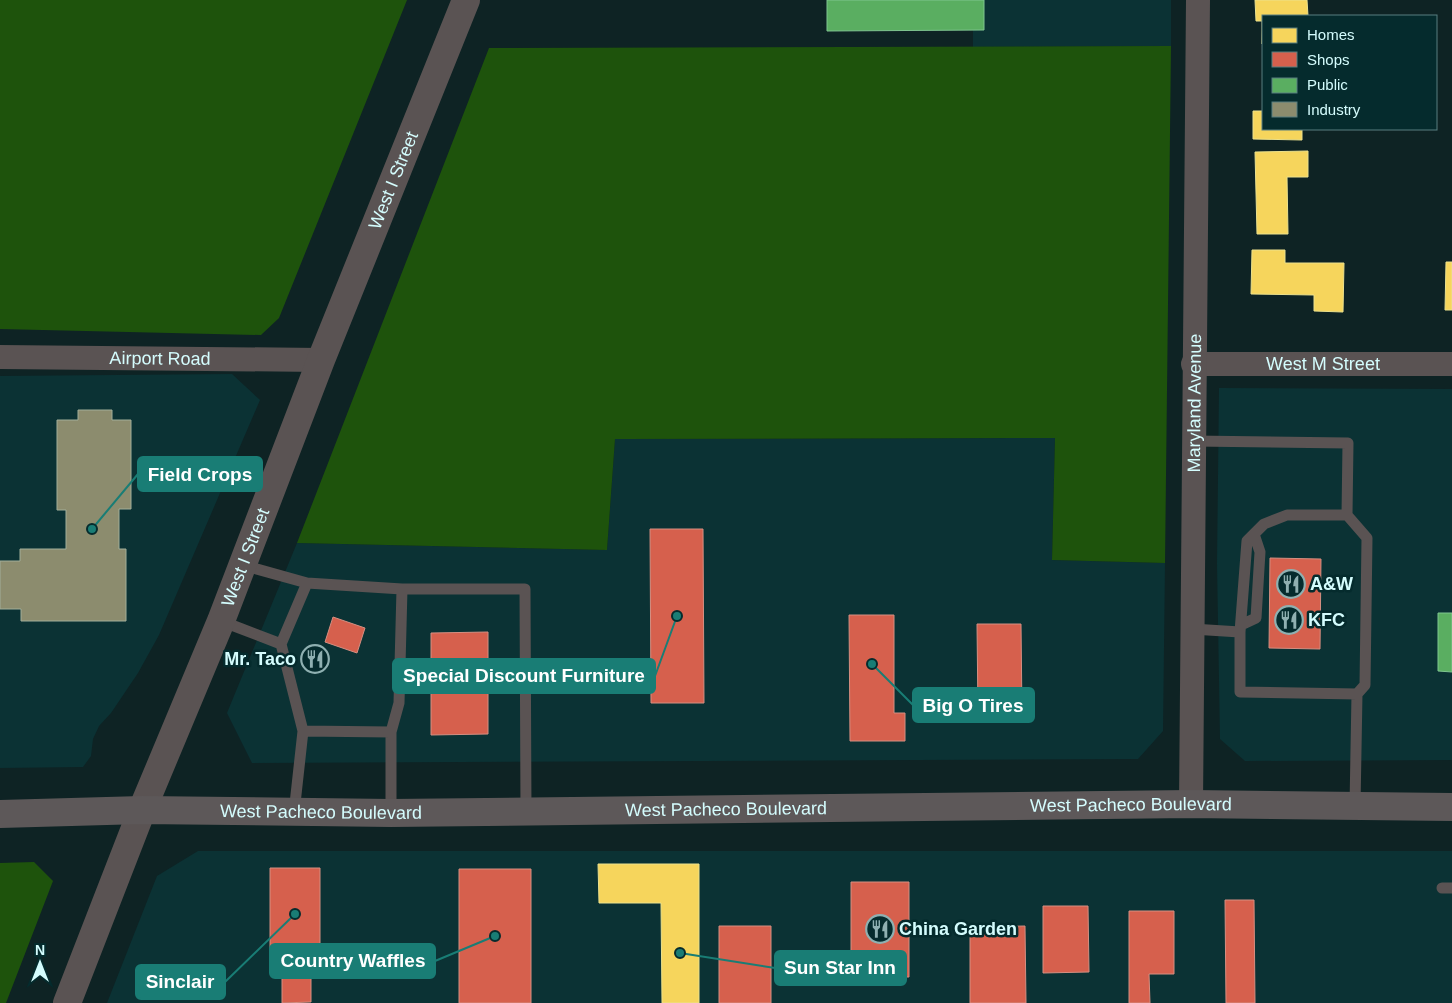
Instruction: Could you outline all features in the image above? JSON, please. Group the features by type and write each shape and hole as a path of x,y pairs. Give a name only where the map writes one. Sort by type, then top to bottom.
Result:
{"highway":[{"name":"West Pacheco Boulevard","path":"0,814 142,810 391,813 1190,804 1452,807"}],"street":[{"name":"West I Street","path":"66,1003 142,810 221,621 321,360 466,0"},
{"name":"Maryland Avenue","path":"1190,804 1198,0"},
{"name":"Airport Road","path":"0,357 321,360"},
{"name":"West M Street","path":"1193,364 1452,364"}],"lane":[{"path":"1193,441 1348,443 1347,515 1367,538 1365,685 1357,694 1355,806"},
{"path":"1347,515 1287,516 1264,524 1247,541 1241,629 1240,692 1357,694"},
{"path":"242,565 307,583 402,588 525,588 526,812"},
{"path":"294,813 303,731 281,644 307,583"},
{"path":"391,813 391,732 399,703 402,588"},
{"path":"221,621 281,644"},
{"path":"1192,629 1241,629"},
{"path":"303,731 391,732"}],"shaded area":[{"path":"973,0 1171,0 1171,46 973,47"},
{"path":"232,374 260,400 159,635 138,673 111,713 99,726 93,739 91,756 83,767 0,768 0,376"},
{"path":"1219,388 1452,389 1452,760 1245,761 1220,739 1217,564"},
{"path":"1055,438 1052,560 1165,563 1163,731 1138,759 252,763 227,713 297,543 607,550 615,439"},
{"path":"198,851 1452,851 1452,1003 107,1003 157,876"}],"green space":[{"path":"0,0 407,0 279,318 261,335 0,329"},
{"path":"1171,46 1165,563 1052,560 1055,438 615,439 607,550 297,543 489,48"},
{"path":"34,862 53,881 6,1003 0,1003 0,863"}],"building: Homes":[{"path":"1255,0 1307,0 1308,15 1262,15 1262,21 1256,21"},
{"path":"1253,111 1262,111 1262,130 1302,130 1302,140 1253,139"},
{"path":"1308,151 1308,177 1287,177 1288,234 1257,234 1255,152"},
{"path":"1252,250 1285,250 1285,263 1344,263 1343,312 1314,311 1314,295 1251,294"},
{"path":"1446,262 1452,262 1452,310 1445,310"},
{"path":"598,864 699,864 699,1003 662,1003 661,903 599,903"}],"building: Shops":[{"path":"650,529 703,529 704,703 651,703"},
{"path":"1270,558 1321,559 1320,649 1269,648"},
{"path":"849,615 894,615 894,713 905,713 905,741 850,741"},
{"path":"333,617 365,628 357,653 325,642"},
{"path":"977,624 1021,624 1022,714 978,715"},
{"path":"488,632 488,734 431,735 431,633"},
{"name":"Mr. Taco","path":"308,652 322,653 321,667 307,666"},
{"path":"270,868 320,868 320,960 311,972 311,1002 282,1003 282,972 270,960"},
{"path":"459,869 531,869 531,1003 459,1003"},
{"name":"China Garden","path":"851,882 909,882 909,977 851,977"},
{"path":"1225,900 1254,900 1255,1003 1226,1003"},
{"path":"1043,906 1088,906 1089,972 1043,973"},
{"path":"1129,911 1174,911 1174,974 1149,974 1150,1003 1129,1003"},
{"path":"719,926 771,926 771,1003 719,1003"},
{"path":"1025,926 1026,1003 970,1003 970,927"}],"building: Public":[{"path":"827,0 984,0 984,30 827,31"},
{"path":"1438,613 1452,613 1452,672 1438,671"}],"building: Industry":[{"path":"78,410 112,410 112,420 131,420 131,509 119,509 119,549 126,549 126,621 21,621 21,609 0,609 0,561 20,561 20,549 66,549 66,510 57,510 57,420 78,420"}],"place":[{"name":"Field Crops","path":"92,529"},
{"name":"A&W","path":"1291,584"},
{"name":"Special Discount Furniture","path":"677,616"},
{"name":"KFC","path":"1289,620"},
{"name":"Mr. Taco","path":"315,659"},
{"name":"Big O Tires","path":"872,664"},
{"name":"Sinclair","path":"295,914"},
{"name":"China Garden","path":"880,929"},
{"name":"Country Waffles","path":"495,936"},
{"name":"Sun Star Inn","path":"680,953"}]}
